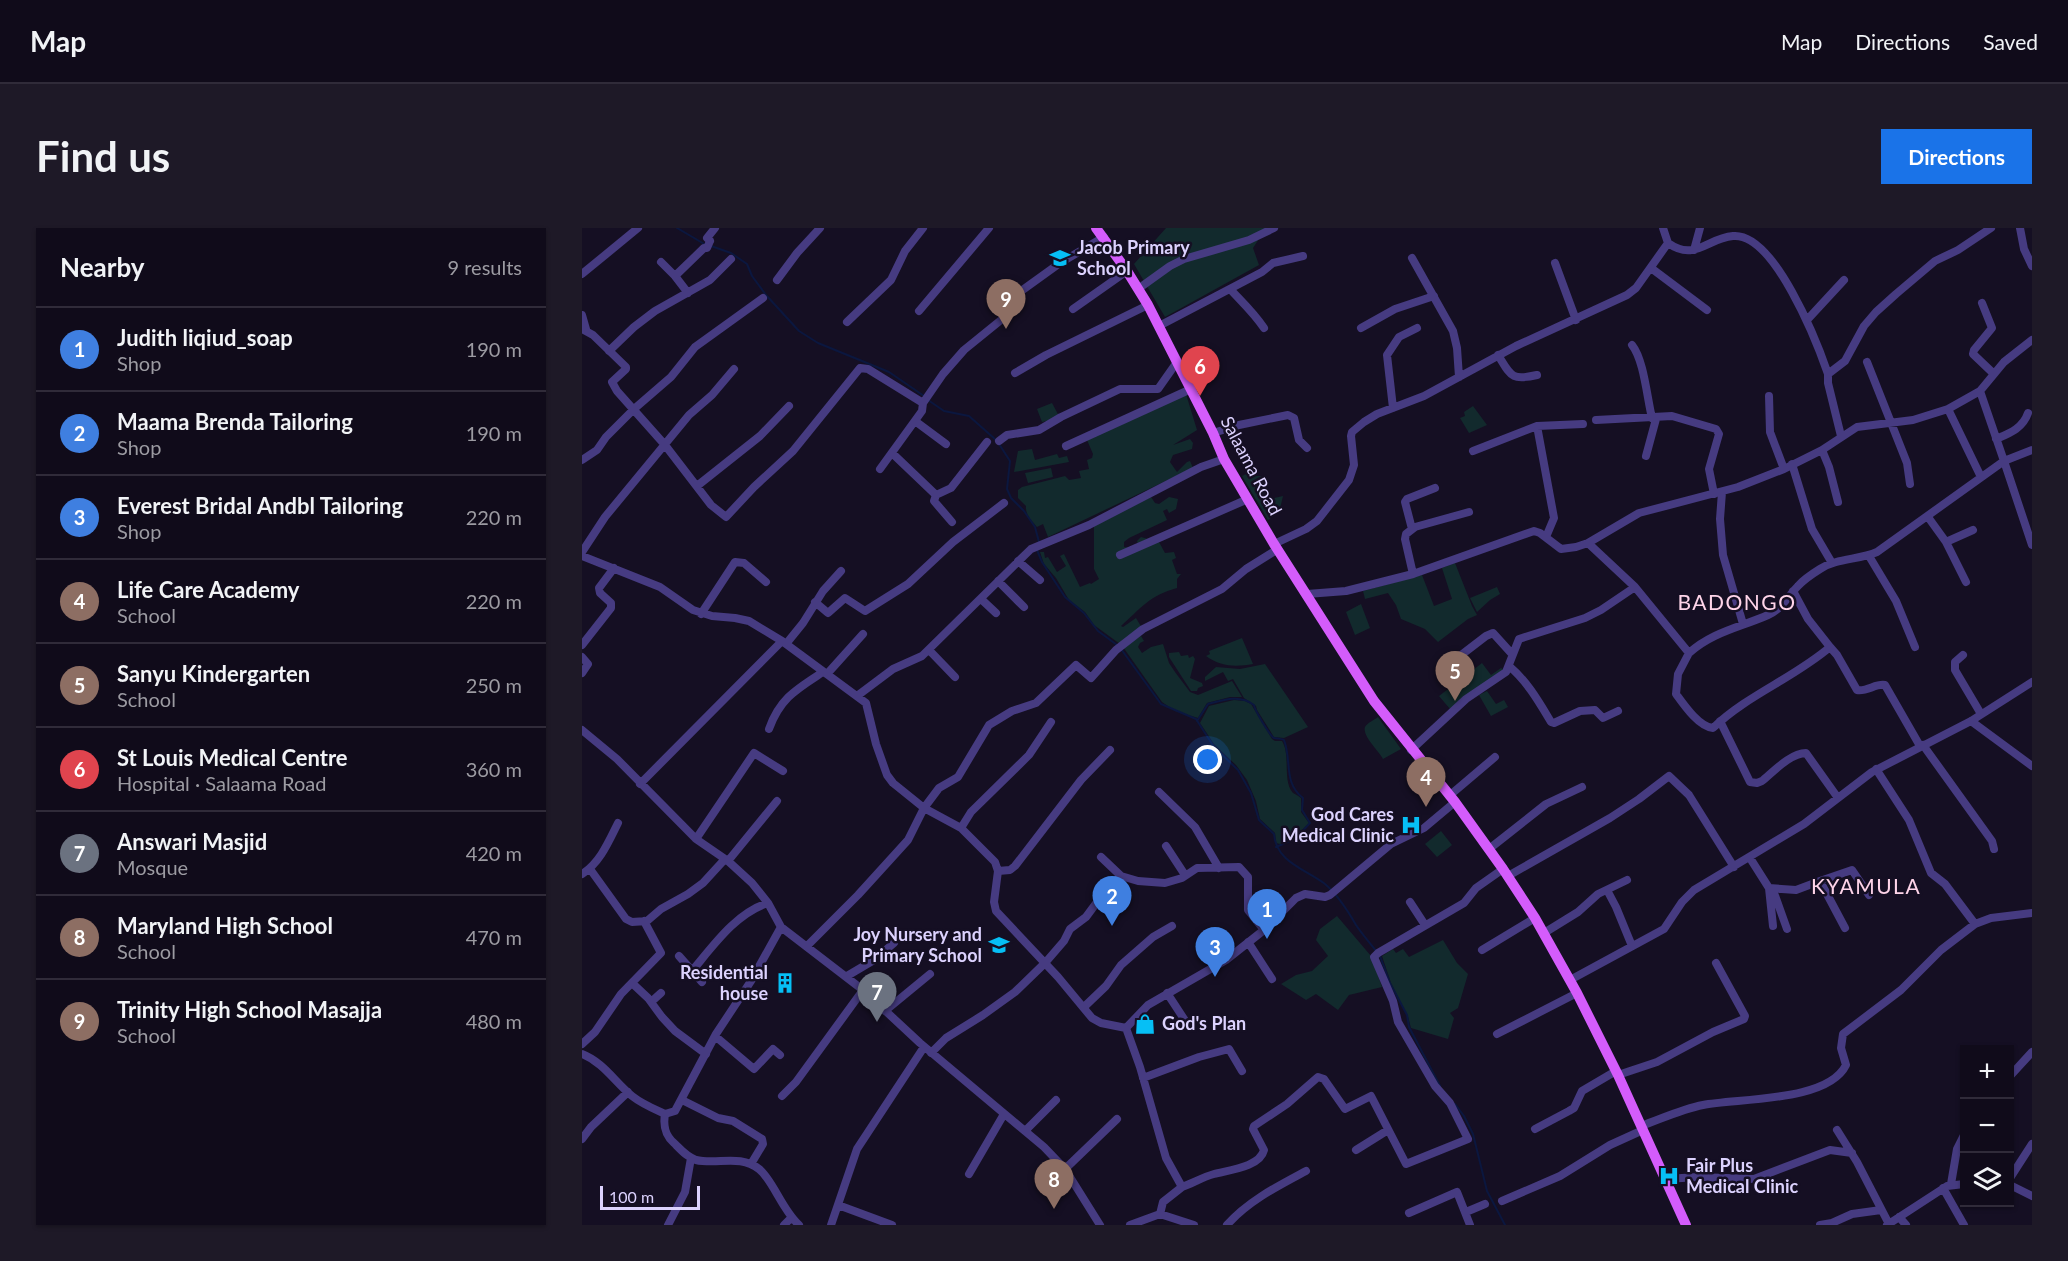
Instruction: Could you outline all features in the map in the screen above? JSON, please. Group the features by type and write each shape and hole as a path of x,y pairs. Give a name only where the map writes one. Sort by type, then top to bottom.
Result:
{"main road":[{"name":"Salaama Road","path":"1096,228 1148,305 1224,459 1276,547 1374,701 1489,849 1544,933 1617,1073 1686,1225"}],"street":[{"path":"582,274 638,228"},
{"path":"675,276 710,244 707,238 715,228"},
{"path":"777,280 820,228"},
{"path":"847,321 891,280 905,251 923,228"},
{"path":"919,311 989,228"},
{"path":"1138,289 1184,259 1249,240 1274,228"},
{"path":"1663,228 1668,243 1678,249 1694,250 1734,236 1752,240 1763,250 1807,320 1828,374 1828,383 1841,436"},
{"path":"1694,250 1700,228"},
{"path":"1828,374 1835,371 1845,361 1864,326 1896,294 1935,261 1958,250 1991,228"},
{"path":"2020,228 2022,242 2032,266"},
{"path":"880,469 922,411 943,374 964,350 1005,315 1017,294 1060,263 1104,237"},
{"path":"807,946 908,840 924,808 939,788 960,774 989,725 1012,711 1036,703 1076,665 1091,678 1120,647 1150,625 1222,589 1246,569 1260,562 1276,547 1317,521 1353,473 1353,432 1377,414 1424,396 1498,356 1632,292 1668,243"},
{"path":"1159,326 1262,272 1273,263 1303,256"},
{"path":"1412,258 1455,339 1459,377"},
{"path":"609,351 634,327 710,280 731,260"},
{"path":"661,262 688,293"},
{"path":"1556,263 1576,320"},
{"path":"1651,268 1707,310"},
{"path":"1073,309 1127,271"},
{"path":"1807,320 1844,280"},
{"path":"1230,289 1253,312 1264,328"},
{"path":"1361,328 1395,309 1434,296"},
{"path":"582,460 597,450 606,437 634,409 671,376 695,347 762,298"},
{"path":"1982,303 1992,328 1973,354 1994,374"},
{"path":"1016,373 1046,355 1148,305"},
{"path":"582,315 584,329 626,369 612,382 617,391 665,445 720,514 727,517 754,487 793,451 860,368 868,369 927,399"},
{"path":"1393,408 1387,355 1399,337 1417,328"},
{"path":"1307,594 1346,591 1413,574 1500,544 1526,532 1533,531 1566,550 1588,543 1639,513 1718,493 1784,469 1822,450 1857,427 1913,420 1948,409 1980,391 2004,362 2032,340"},
{"path":"1632,345 1636,350 1654,418 1646,456"},
{"path":"1498,356 1514,378 1521,379 1536,375"},
{"path":"999,441 1007,435 1039,430 1120,389 1158,389 1177,362"},
{"path":"1867,362 1907,463 1910,484"},
{"path":"734,369 712,395 689,415 605,517 582,554 660,587 701,614 749,621 784,642 866,703 876,744 887,775 902,791 924,808 961,828 995,862 998,871 994,902 996,911 1092,1018 1101,1023 1126,1028"},
{"path":"1066,446 1191,389"},
{"path":"1980,391 2032,545"},
{"path":"1769,396 1770,432 1784,469"},
{"path":"697,486 760,436 789,406"},
{"path":"1948,409 1981,477"},
{"path":"1996,439 2020,426 2028,413"},
{"path":"1213,433 1233,426 1288,415 1294,418 1299,440 1307,448"},
{"path":"1596,420 1672,416 1718,432 1708,469 1718,493 1723,555 1743,624"},
{"path":"915,421 946,444"},
{"path":"1473,451 1523,429 1537,426 1583,424"},
{"path":"1537,426 1553,513 1553,522 1546,537"},
{"path":"952,522 934,501 936,495 951,488 987,442"},
{"path":"1822,450 1838,502"},
{"path":"1830,647 1812,661 1745,702 1713,728 1707,727 1697,718 1676,694 1678,674 1689,653 1698,644 1778,609 1807,578 1832,563 1869,556 1877,552 2004,461 2032,450"},
{"path":"892,453 936,495"},
{"path":"857,696 893,669 910,663 929,650 1031,549 1089,525 1201,467 1224,459"},
{"path":"1792,464 1812,530 1832,563"},
{"path":"1412,529 1405,502 1435,488"},
{"path":"1120,555 1248,499"},
{"path":"815,602 828,613 845,598 865,611 908,584 952,542 1004,503"},
{"path":"2022,516 2032,510"},
{"path":"1413,574 1405,539 1406,534 1412,529 1469,512"},
{"path":"1928,517 1946,542 1966,582"},
{"path":"1946,542 1973,530"},
{"path":"1588,543 1635,587 1689,653"},
{"path":"1869,556 1896,601 1915,647"},
{"path":"1018,561 1040,580"},
{"path":"701,614 735,562 744,563 766,582"},
{"path":"582,645 611,608 611,603 600,594 598,588 614,568"},
{"path":"640,784 803,623 815,602 841,571"},
{"path":"998,581 1024,607"},
{"path":"1411,750 1466,699 1504,673 1509,666 1517,641 1523,637 1585,618 1635,587"},
{"path":"1793,591 1808,619 1837,655 1857,690 1861,691 1880,684 1885,685 1922,746 1992,841 1994,849"},
{"path":"981,599 996,613"},
{"path":"1443,669 1493,633 1512,654"},
{"path":"769,729 773,718 790,693 825,673 862,634"},
{"path":"929,650 955,677"},
{"path":"1963,655 1955,662 1955,670 1981,714"},
{"path":"582,657 588,665 582,673"},
{"path":"1509,666 1535,696 1551,722 1554,723 1580,711 1595,710 1604,718 1618,711"},
{"path":"1569,980 1664,929 1686,897 1804,824 1876,770 1971,721 2032,682"},
{"path":"1720,721 1750,782 1762,781 1791,758 1803,752 1838,798"},
{"path":"1971,721 2032,766"},
{"path":"961,828 971,812 1034,749 1052,722"},
{"path":"582,730 617,759 696,839 727,860 752,883 768,903 782,927 847,976 928,1050 1025,1131 1065,1169 1100,1225"},
{"path":"998,871 1010,870 1015,866 1081,780 1110,750"},
{"path":"696,839 754,753 783,771"},
{"path":"1126,1028 1148,1005 1226,960 1264,930 1296,898 1305,894 1325,897 1391,844 1424,828 1495,758"},
{"path":"1876,770 1909,820 1931,873 1945,884 1975,924"},
{"path":"1160,1214 1163,1202 1182,1187 1216,1173 1242,1168 1263,1154 1264,1150 1253,1129 1254,1126 1287,1104 1318,1077 1324,1079 1345,1109 1371,1096 1404,1163 1409,1165 1468,1139 1450,1103 1435,1086 1398,1022 1393,1001 1374,959 1378,953 1464,903 1476,888 1610,818 1669,776 1684,793 1689,795 1734,867"},
{"path":"1489,849 1546,804 1582,787"},
{"path":"1159,792 1195,827 1219,868"},
{"path":"618,823 603,851 586,871 626,919 632,922 645,921 703,883 727,860 777,801"},
{"path":"1166,846 1185,875"},
{"path":"1101,857 1121,876 1138,881 1165,883 1178,880 1197,868 1237,867 1245,872 1248,878 1248,910 1264,930"},
{"path":"1750,858 1771,889 1787,929"},
{"path":"1771,889 1796,890 1852,870 1869,895"},
{"path":"831,1225 857,1149 928,1050 1009,996 1045,963 1064,941 1070,929 1086,917 1106,890 1121,876"},
{"path":"1544,933 1578,912 1598,894 1627,880"},
{"path":"1820,881 1845,928"},
{"path":"1771,889 1773,926"},
{"path":"1607,890 1617,907 1632,946"},
{"path":"1410,902 1425,925"},
{"path":"692,971 722,935 756,907 768,903"},
{"path":"1502,1201 1560,1176 1642,1128 1702,1105 1795,1095 1835,1078 1846,1065 1841,1048 1843,1034 1901,990 1941,950 1975,924 1991,918 2032,913"},
{"path":"1482,950 1535,918"},
{"path":"582,1044 595,1032 621,994 661,953 645,921"},
{"path":"1084,1007 1127,960 1153,937 1172,926"},
{"path":"582,1054 598,1062 628,1092 646,1106 665,1114 675,1111 715,1036 751,981 782,927"},
{"path":"1248,942 1272,980"},
{"path":"847,976 874,960 894,943"},
{"path":"679,956 702,982"},
{"path":"1535,1130 1574,1108 1582,1090 1617,1073 1657,1062 1713,1032 1744,1019 1716,963"},
{"path":"885,1011 930,974"},
{"path":"632,983 675,1031 705,1054"},
{"path":"782,1096 796,1082 863,990"},
{"path":"651,1002 661,993"},
{"path":"1167,993 1186,1022"},
{"path":"1497,1034 1577,993"},
{"path":"1126,1028 1166,1158 1182,1187"},
{"path":"715,1036 754,1069 773,1049 780,1054"},
{"path":"1143,1078 1227,1049 1232,1052 1242,1071"},
{"path":"2014,1072 2032,1052"},
{"path":"582,1139 591,1127 628,1092"},
{"path":"682,1100 718,1118 733,1121 762,1139 763,1144 751,1164"},
{"path":"1025,1131 1056,1100"},
{"path":"665,1114 664,1128 671,1140 692,1158 705,1161 736,1160 751,1164 764,1173 791,1218 799,1225"},
{"path":"969,1174 1004,1114"},
{"path":"1065,1169 1117,1119"},
{"path":"1356,1150 1388,1130"},
{"path":"1837,1130 1852,1153 1888,1225 1947,1186 1960,1185"},
{"path":"1960,1144 1947,1186 1964,1225"},
{"path":"2014,1172 2032,1144"},
{"path":"1666,1179 1698,1177 1754,1179 1830,1150 1852,1153"},
{"path":"668,1225 685,1192 692,1158"},
{"path":"1227,1225 1238,1213 1277,1186 1306,1172"},
{"path":"2014,1187 2032,1197"},
{"path":"1409,1213 1457,1192 1470,1225"},
{"path":"1466,1212 1485,1204"},
{"path":"837,1205 892,1225"},
{"path":"1820,1225 1832,1223 1852,1214 1881,1210"},
{"path":"1130,1225 1160,1214 1194,1225"},
{"path":"1899,1217 1906,1225"},
{"path":"784,1225 791,1218"}],"green space":[{"path":"1166,228 1266,228 1253,248 1259,265 1165,317 1134,264"},
{"path":"1186,394 1197,430 1173,445 1190,439 1193,443 1192,449 1173,455 1170,462 1177,472 1190,461 1193,468 1048,537 1043,524 1037,527 1031,520 1026,506 1018,498 1018,490 1065,476 1069,480 1081,478 1079,471 1089,469 1087,460 1092,458 1093,454 1087,440"},
{"path":"1052,403 1060,418 1042,422 1037,409"},
{"path":"1473,406 1487,425 1469,433 1460,418 1465,416 1464,412"},
{"path":"1032,449 1035,460 1057,454 1059,458 1067,456 1069,462 1014,472 1018,451"},
{"path":"1051,468 1053,477 1028,483 1025,473"},
{"path":"1250,472 1252,476 1265,476 1269,485 1266,487 1270,499 1283,496 1279,513 1268,520 1242,476"},
{"path":"1151,497 1155,503 1159,504 1169,497 1178,499 1176,509 1169,513 1167,509 1163,511 1167,520 1129,538 1124,542 1124,547 1131,548 1138,545 1137,541 1141,537 1159,542 1165,553 1174,552 1176,558 1172,560 1177,574 1181,574 1177,579 1177,588 1152,599 1121,626 1123,627 1136,618 1142,628 1120,644 1094,625 1085,612 1069,600 1056,578 1044,564 1040,552 1044,552 1045,558 1048,557 1057,572 1066,566 1060,556 1064,554 1080,587 1091,584 1099,579 1094,569 1094,526"},
{"path":"1455,563 1477,615 1468,619 1438,642 1425,629 1401,619 1388,593 1365,599 1363,591 1422,575 1434,606 1452,599 1442,568"},
{"path":"1497,587 1500,594 1477,612 1470,598"},
{"path":"1361,604 1370,628 1355,635 1346,612"},
{"path":"1141,636 1144,641 1138,647 1142,653 1151,647 1163,644 1169,663 1190,692 1198,695 1232,681 1242,697 1230,697 1207,703 1198,718 1175,711 1162,702 1123,647"},
{"path":"1242,638 1253,664 1229,665 1206,656 1210,654 1209,651"},
{"path":"1179,652 1181,656 1188,655 1189,658 1193,656 1195,659 1190,678 1202,683 1203,686 1197,691 1191,691 1169,657 1169,653"},
{"path":"1482,663 1491,675 1501,668 1505,670 1450,709 1439,696"},
{"path":"1265,664 1308,727 1284,738 1274,737 1256,706 1244,698 1233,679 1228,681 1223,672 1205,681 1205,677 1216,667 1240,669"},
{"path":"1487,691 1496,704 1504,700 1508,707 1491,716 1479,695"},
{"path":"1234,700 1251,704 1272,739 1282,741 1285,747 1288,782 1293,793 1301,798 1301,812 1309,823 1295,837 1280,844 1276,843 1275,833 1260,819 1256,801 1247,780 1236,765 1214,744 1200,723 1209,706"},
{"path":"1378,717 1401,749 1383,759 1368,739 1365,731 1365,727"},
{"path":"1441,831 1452,845 1437,857 1425,844"},
{"path":"1337,916 1371,956 1382,987 1349,995 1338,1010 1316,994 1306,1000 1281,984 1296,975 1312,971 1328,956 1316,940 1320,929"},
{"path":"1443,940 1457,963 1468,974 1458,1008 1450,1013 1454,1018 1448,1039 1411,1028 1382,956 1393,949 1396,953 1403,949 1409,957"}],"waterway":[{"path":"677,228 706,245"},
{"path":"711,246 731,253 747,264 752,276 766,295 799,331 818,343 889,372 924,396"},
{"path":"928,400 944,411 969,416 996,440"},
{"path":"999,444 1010,461 1007,489 1011,498 1035,527 1039,542"},
{"path":"1037,550 1042,562 1065,597 1084,613 1098,631 1117,645"},
{"path":"1121,649 1161,704 1196,719 1214,747 1238,770 1251,793 1259,820 1274,834 1280,852 1293,864 1330,888 1376,951"},
{"path":"1197,721 1208,704 1231,699 1243,700 1254,705 1259,717 1274,738 1284,740 1290,778 1303,798 1302,810 1310,823 1295,839 1276,847"},
{"path":"1380,956 1390,983 1407,1015 1409,1027 1440,1086"},
{"path":"1455,1104 1473,1134 1487,1191 1505,1225"}],"place":[{"name":"Jacob Primary School","path":"1060,258"},
{"name":"Trinity High School Masajja","path":"1006,329"},
{"name":"St Louis Medical Centre","path":"1200,396"},
{"name":"Sanyu Kindergarten","path":"1455,701"},
{"name":"Life Care Academy","path":"1426,807"},
{"name":"God Cares Medical Clinic","path":"1411,825"},
{"name":"Maama Brenda Tailoring","path":"1112,926"},
{"name":"Judith liqiud_soap","path":"1267,939"},
{"name":"Joy Nursery and Primary School","path":"999,945"},
{"name":"Everest Bridal Andbl Tailoring","path":"1215,977"},
{"name":"Residential house","path":"785,983"},
{"name":"Answari Masjid","path":"877,1022"},
{"name":"God's Plan","path":"1145,1024"},
{"name":"Fair Plus Medical Clinic","path":"1669,1176"},
{"name":"Maryland High School","path":"1054,1209"}],"district":[{"name":"BADONGO","path":"1737,603"},
{"name":"KYAMULA","path":"1866,887"}]}
